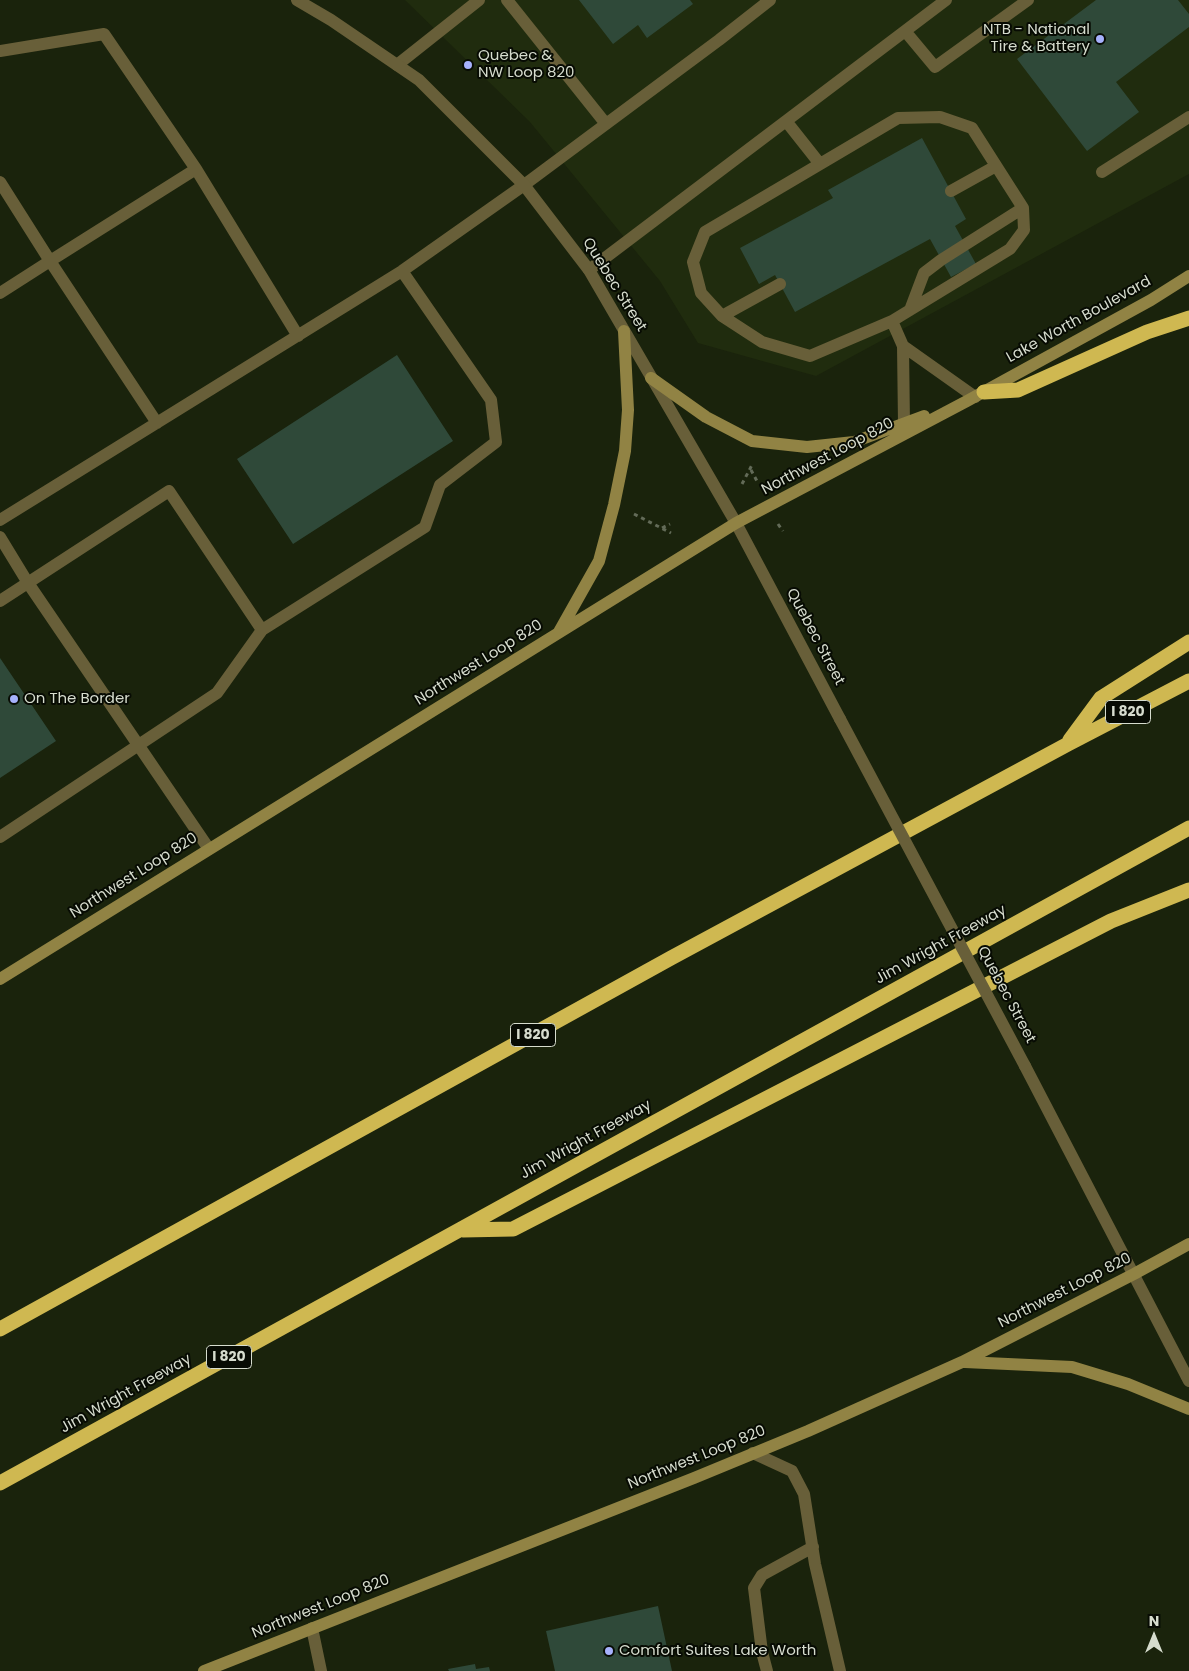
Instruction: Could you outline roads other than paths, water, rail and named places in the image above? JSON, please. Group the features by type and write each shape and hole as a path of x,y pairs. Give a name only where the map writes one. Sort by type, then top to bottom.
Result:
{"highway":[{"path":"975,397 1018,390 1147,332 1189,318"},
{"path":"1068,744 1101,698 1189,642"},
{"name":"I 820","path":"0,1329 671,958 1068,744 1189,681"},
{"name":"Jim Wright Freeway","path":"0,1483 1189,828"},
{"path":"459,1230 513,1229 1111,921 1189,890"}],"main road":[{"name":"Lake Worth Boulevard","path":"975,397 1151,300 1189,276"},
{"path":"558,633 599,561 613,509 625,451 627,418 624,331"},
{"path":"651,378 706,417 752,441 807,447 854,442 975,397"},
{"name":"Northwest Loop 820","path":"0,979 736,523 975,397"},
{"name":"Northwest Loop 820","path":"204,1671 753,1454 962,1362 1189,1244"},
{"path":"962,1362 1072,1367 1128,1384 1189,1409"}],"street":[{"name":"Quebec Street","path":"297,0 332,20 419,80 524,185 589,270 736,523 1026,1066 1189,1381"},
{"path":"397,65 479,0"},
{"path":"508,0 606,124"},
{"path":"0,520 402,271 524,185 770,0"},
{"path":"589,270 946,0"},
{"path":"905,31 935,67 1028,0"},
{"path":"0,51 104,34 196,169 298,336"},
{"path":"940,117 972,128 1023,208 1024,230 1010,249 892,321 810,356 762,342 722,316 701,292 693,262 705,232 820,164 898,118 940,117"},
{"path":"1102,172 1189,117"},
{"path":"786,121 820,164"},
{"path":"951,191 996,166"},
{"path":"0,293 196,169"},
{"path":"0,182 158,423"},
{"path":"910,310 924,273 941,260 1023,208"},
{"path":"0,837 217,694 262,630 425,527 440,485 496,442 491,400 402,271"},
{"path":"722,316 780,284"},
{"path":"892,321 903,346 904,424"},
{"path":"903,346 975,397"},
{"path":"0,601 169,492 262,630"},
{"path":"0,537 28,583 209,849"},
{"path":"753,1454 792,1471 804,1494 812,1547 840,1671"},
{"path":"767,1671 754,1588 762,1576 812,1547"},
{"path":"312,1628 321,1671"}],"place":[{"name":"NTB - National Tire & Battery","path":"1100,39"},
{"name":"Quebec & NW Loop 820","path":"468,65"},
{"name":"On The Border","path":"14,699"},
{"name":"Comfort Suites Lake Worth","path":"609,1651"}]}
